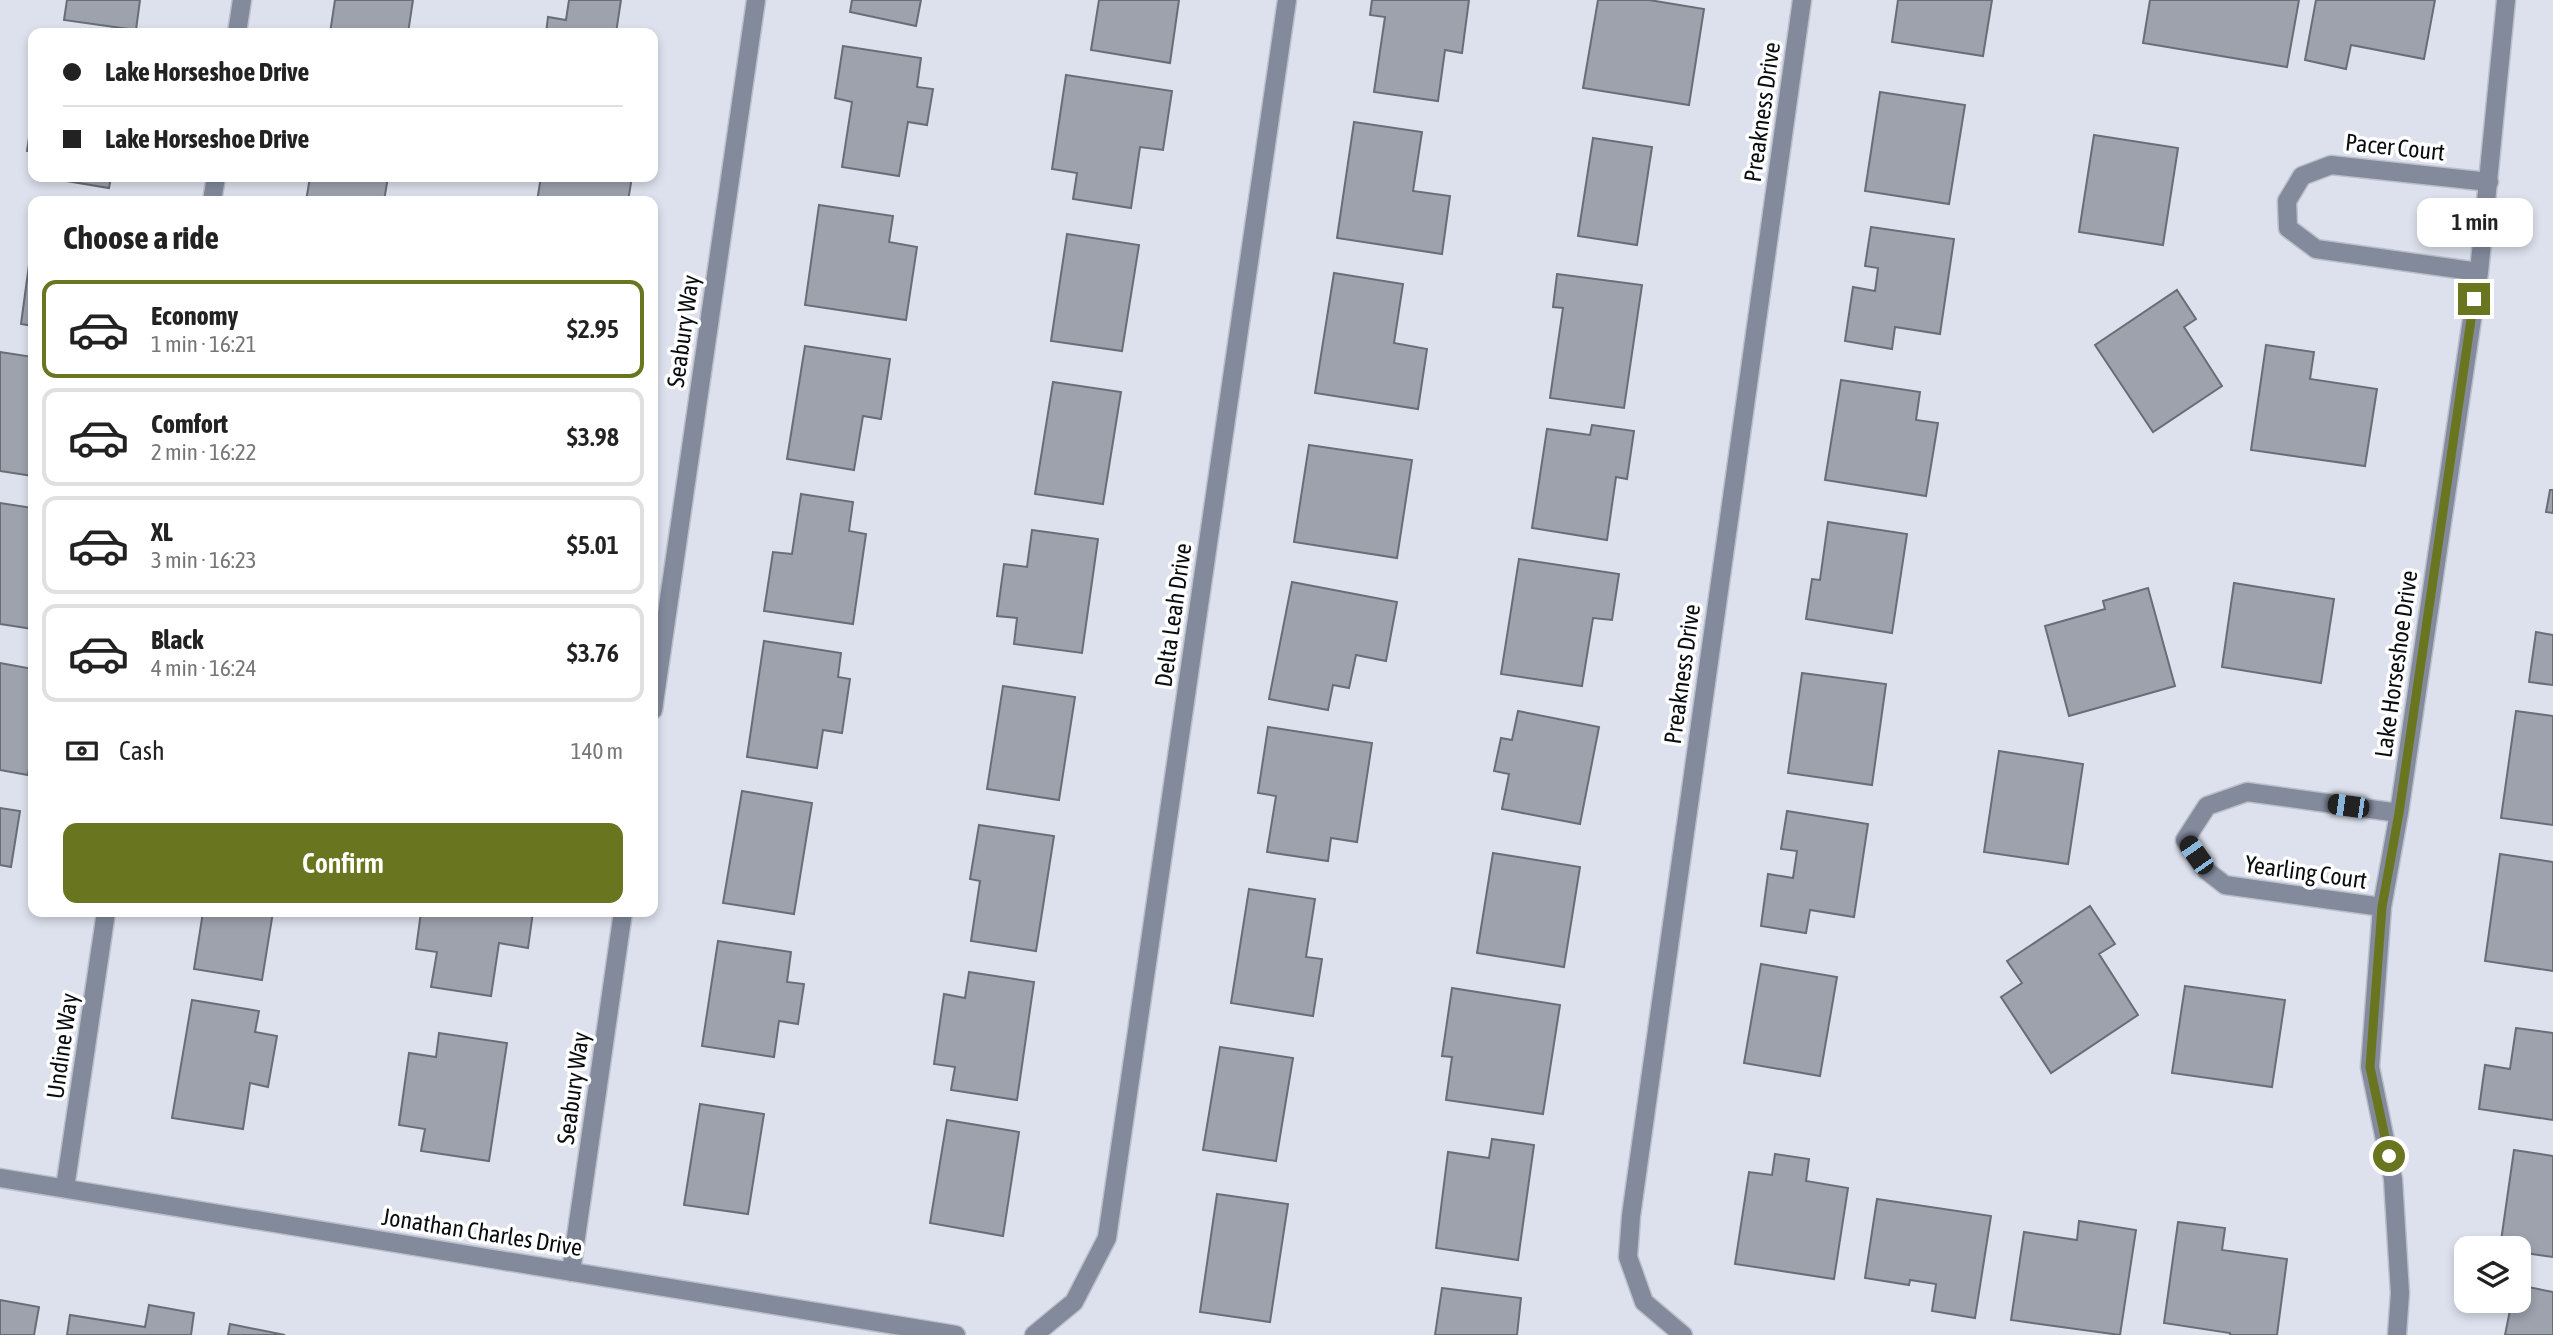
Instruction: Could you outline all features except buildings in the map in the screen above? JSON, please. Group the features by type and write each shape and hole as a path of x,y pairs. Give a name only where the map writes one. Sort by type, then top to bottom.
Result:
{"street":[{"path":"238,28 242,0"},
{"name":"Seabury Way","path":"658,676 756,0"},
{"name":"Delta Leah Drive","path":"1034,1335 1074,1301 1107,1238 1287,0"},
{"name":"Preakness Drive","path":"1683,1335 1644,1301 1628,1257 1630,1216 1802,0"},
{"name":"Lake Horseshoe Drive","path":"2397,1335 2400,1293 2393,1179 2370,1067 2382,907 2399,813 2479,272 2506,0"},
{"name":"Pacer Court","path":"2479,272 2316,249 2288,228 2287,201 2302,176 2331,165 2489,182"},
{"name":"Yearling Court","path":"2382,907 2225,885 2207,871 2185,840 2207,806 2247,792 2399,813"},
{"name":"Undine Way","path":"65,1188 106,917"},
{"name":"Seabury Way","path":"571,1272 622,917"},
{"name":"Jonathan Charles Drive","path":"0,1178 956,1335"}],"route":[{"path":"2389,1156 2370,1067 2382,907 2399,813 2474,299"}]}
